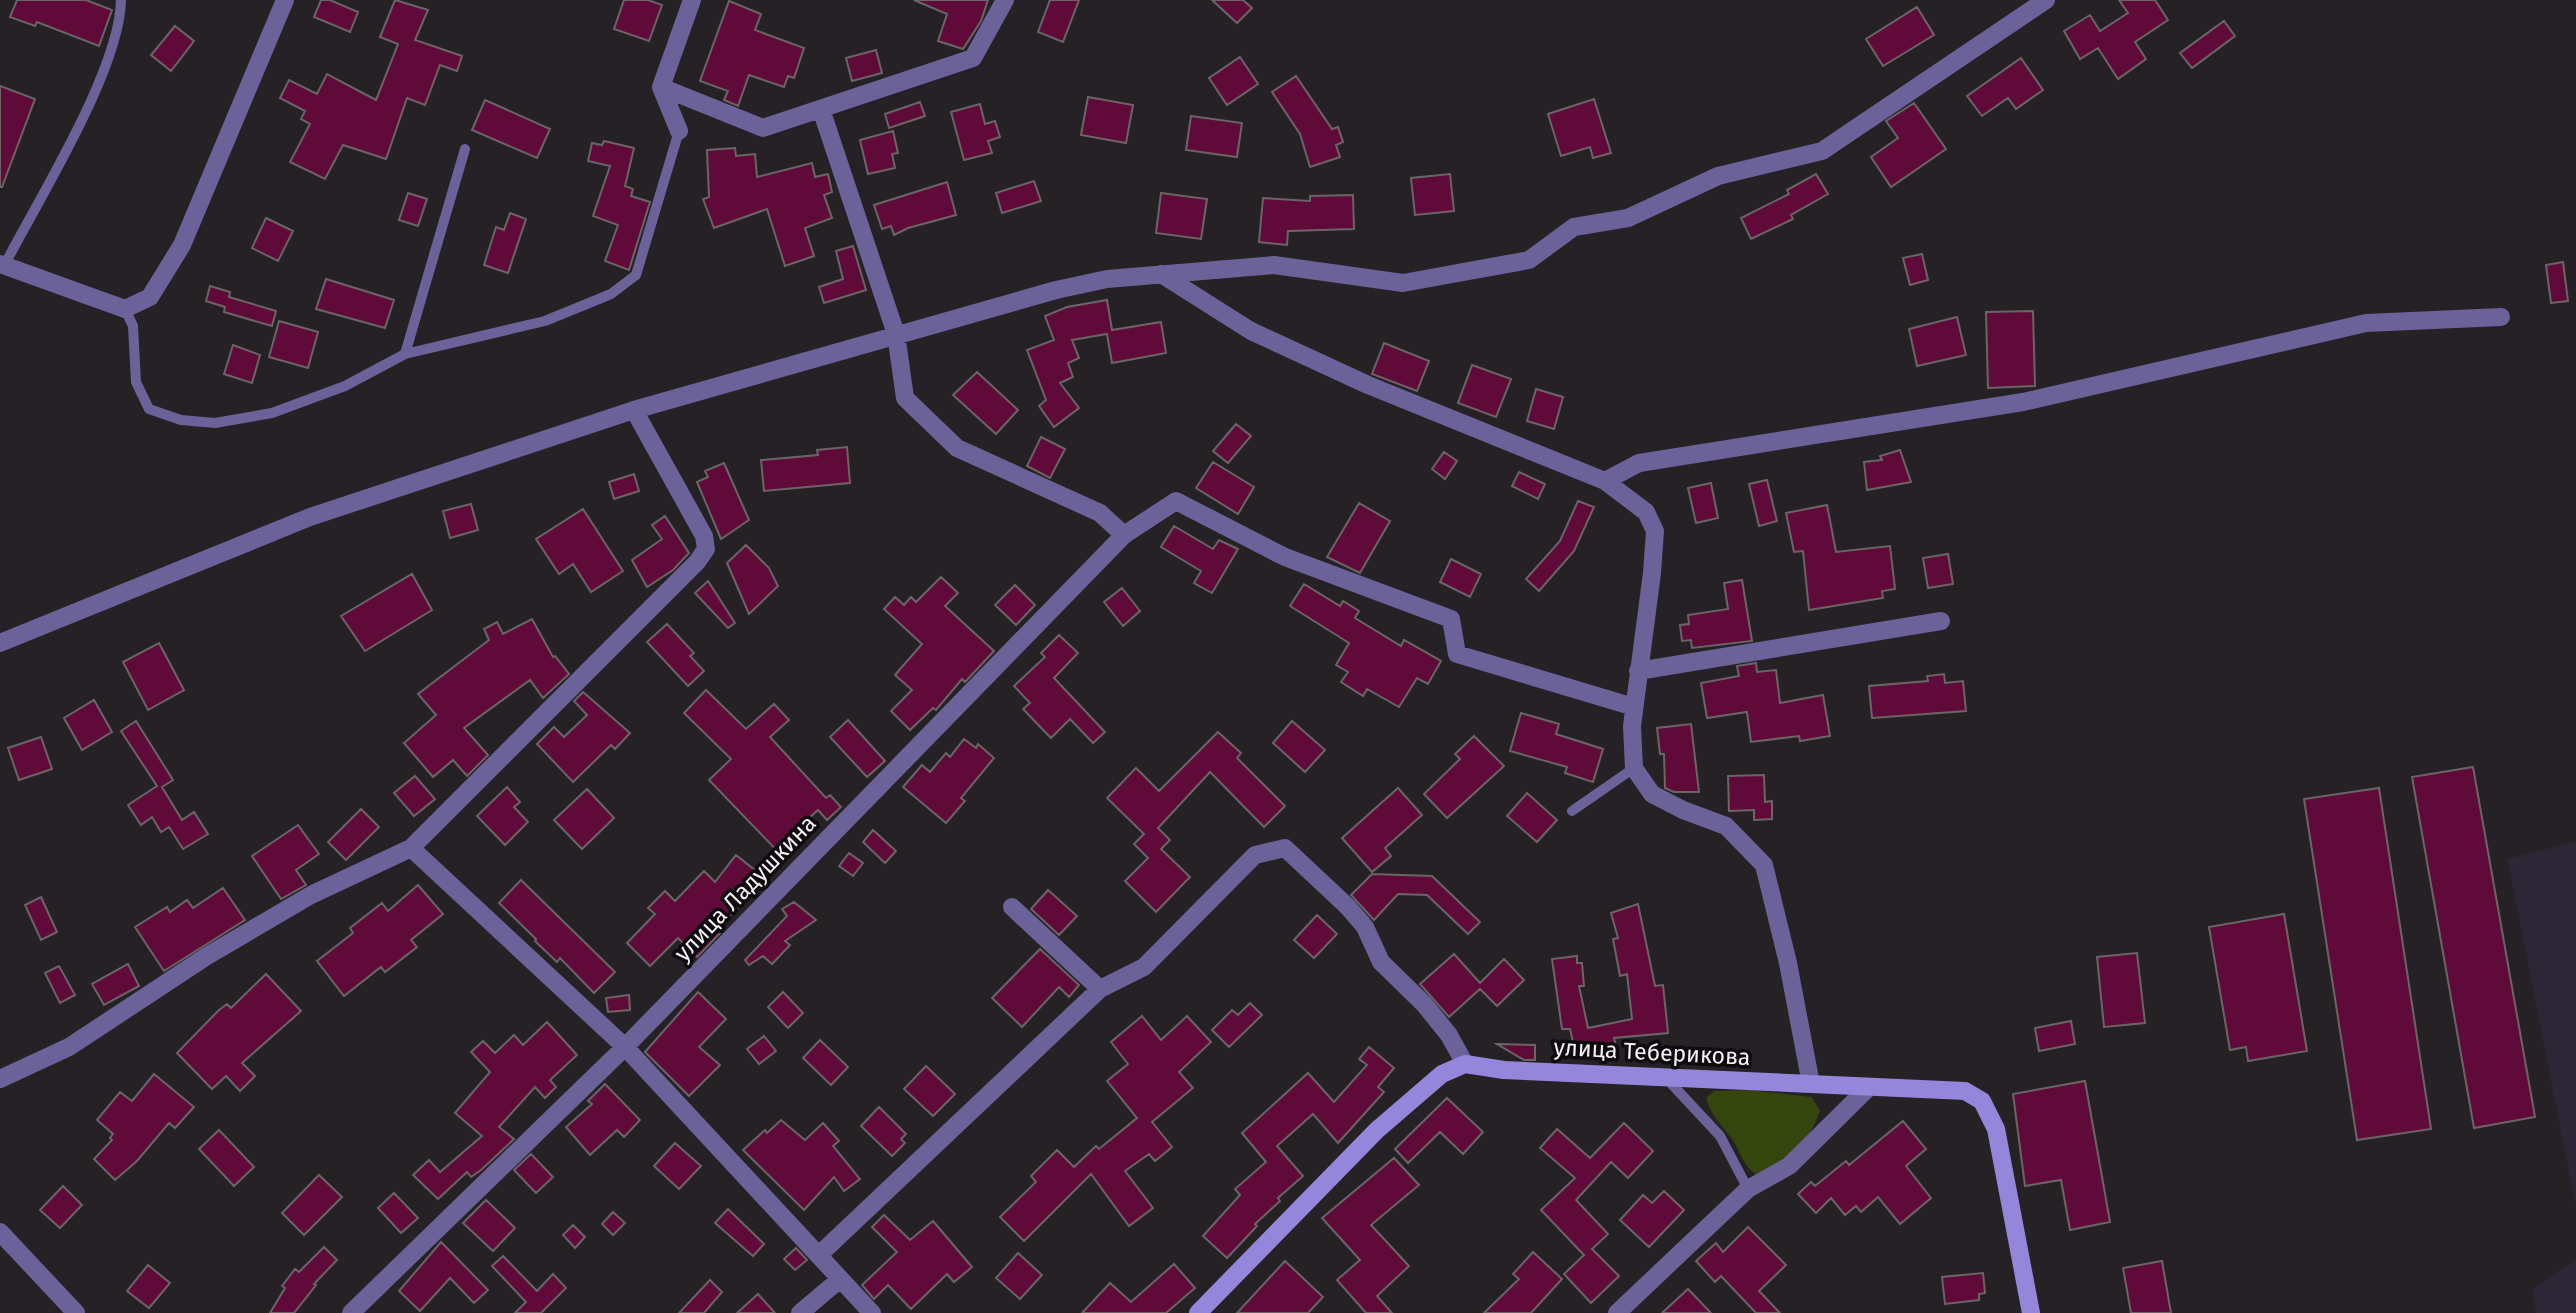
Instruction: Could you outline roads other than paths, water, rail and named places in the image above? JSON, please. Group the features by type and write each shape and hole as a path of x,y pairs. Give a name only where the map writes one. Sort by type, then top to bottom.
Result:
{"street":[{"path":"2,265 125,309 150,297 182,245 285,0"},
{"path":"678,131 661,87 692,0"},
{"path":"661,87 763,128 973,58 1005,0"},
{"path":"0,643 310,517 635,410 1069,287 1107,279 1274,265 1403,283 1529,260 1574,227 1628,218 1718,176 1822,151 2046,0"},
{"path":"821,109 896,334 905,398 957,448 1100,513 1124,535"},
{"path":"1161,274 1251,331 1368,385 1605,481 1646,512 1655,531 1652,573 1637,671 1634,768 1652,794 1682,810 1726,826 1764,865 1788,962 1811,1084"},
{"path":"1605,481 1639,463 2023,402 2366,323 2501,317"},
{"path":"0,1079 69,1047 206,956 311,895 411,848 697,562 706,549 704,536 635,410"},
{"name":"улица Ладушкина","path":"351,1313 625,1047 1124,535 1176,501 1285,557 1451,619 1457,654 1634,707"},
{"path":"1637,671 1941,621"},
{"path":"411,848 625,1047 872,1313"},
{"path":"820,1254 1100,989 1144,967 1255,855 1284,848 1348,906 1365,927 1381,962 1424,1004 1449,1035 1465,1064 1442,1074 1377,1130 1198,1313"},
{"path":"1013,907 1100,989"},
{"name":"улица Теберикова","path":"1465,1064 1504,1070 1965,1091 1982,1101 1996,1129 2031,1313"},
{"path":"1617,1313 1748,1189 1789,1166 1869,1087"},
{"path":"0,1232 76,1313"},
{"path":"800,1313 839,1280"}],"lane":[{"path":"2,265 92,99 121,19 121,0"},
{"path":"125,309 133,326 136,382 149,409 181,420 215,423 272,413 345,386 405,354 545,321 611,294 636,275 678,131"},
{"path":"405,354 466,149"},
{"path":"1572,811 1634,768"},
{"path":"1666,1078 1720,1136 1748,1189"}]}
